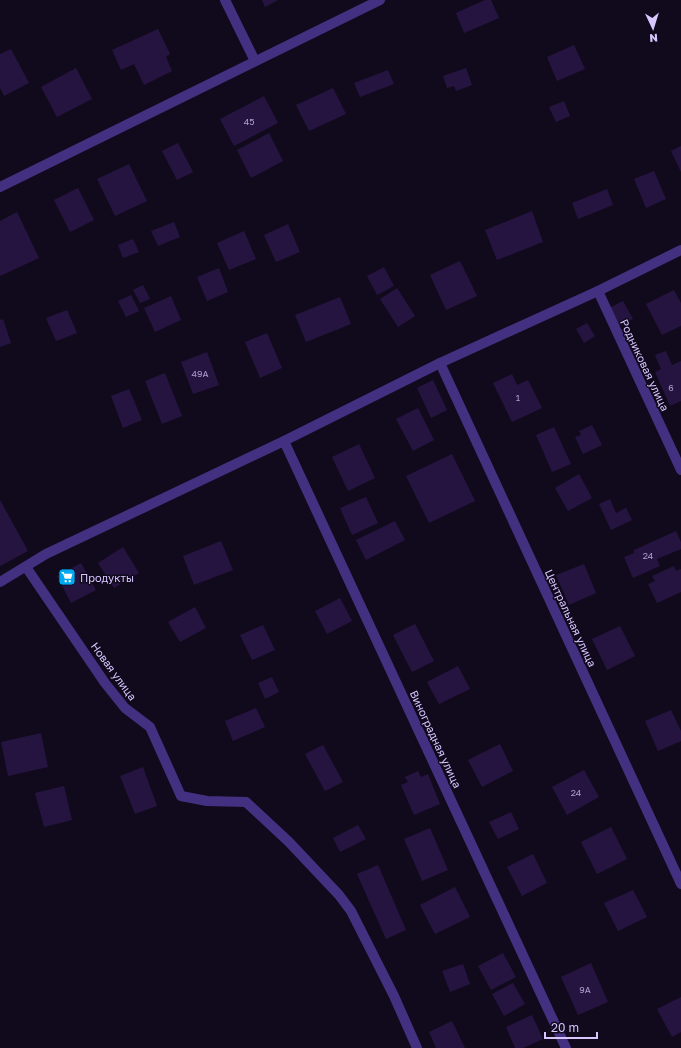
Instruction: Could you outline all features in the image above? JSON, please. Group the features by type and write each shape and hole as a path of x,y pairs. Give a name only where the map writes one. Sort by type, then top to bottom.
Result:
{"street":[{"path":"225,0 255,61"},
{"path":"0,187 380,0"},
{"path":"0,582 46,554 284,441 440,363 598,291 681,250"},
{"name":"Родниковая улица","path":"598,291 681,470"},
{"name":"Центральная улица","path":"440,363 681,884"},
{"name":"Виноградная улица","path":"284,441 566,1048"},
{"name":"Новая улица","path":"26,567 105,683 124,708 150,727 181,796 207,801 246,802 289,842 352,911 394,996 417,1048"}],"building":[{"path":"262,0 278,0 265,7"},
{"path":"485,0 491,0 499,18 464,33 456,13"},
{"path":"158,29 170,54 166,57 172,71 144,85 134,64 121,70 112,50"},
{"path":"574,45 585,69 557,81 547,57"},
{"path":"11,49 29,83 4,96 0,88 0,54"},
{"path":"76,68 92,99 57,117 41,87"},
{"path":"466,68 472,85 456,91 454,86 447,88 443,76"},
{"path":"388,70 394,84 360,97 354,83"},
{"path":"333,88 346,114 309,131 296,105"},
{"path":"264,96 278,123 234,146 220,119"},
{"path":"564,101 570,116 556,122 549,107"},
{"path":"269,133 283,161 251,178 237,150"},
{"path":"178,143 193,172 177,180 162,151"},
{"path":"681,146 681,172 671,151"},
{"path":"129,164 147,201 115,216 97,179"},
{"path":"654,171 666,199 646,208 634,179"},
{"path":"78,188 94,220 70,232 54,200"},
{"path":"607,189 613,205 578,219 572,203"},
{"path":"532,211 543,242 497,260 485,230"},
{"path":"17,212 39,258 0,276 0,221"},
{"path":"174,222 180,237 158,246 151,231"},
{"path":"288,224 300,252 276,262 264,235"},
{"path":"244,231 256,259 229,270 217,243"},
{"path":"133,239 139,252 123,258 118,245"},
{"path":"460,261 477,296 446,310 430,275"},
{"path":"384,267 394,286 377,295 367,276"},
{"path":"219,268 228,292 207,301 197,277"},
{"path":"143,285 150,299 140,303 133,290"},
{"path":"397,288 415,316 398,327 380,299"},
{"path":"674,290 681,303 681,326 662,335 646,304"},
{"path":"131,295 139,311 126,317 118,301"},
{"path":"171,296 181,320 155,332 144,308"},
{"path":"340,297 351,324 306,342 295,315"},
{"path":"623,301 633,319 619,326 609,308"},
{"path":"67,310 77,333 56,341 46,318"},
{"path":"3,319 11,343 0,347 0,320"},
{"path":"587,323 595,336 584,343 576,329"},
{"path":"267,333 282,368 260,378 245,342"},
{"path":"666,351 672,365 681,361 681,401 670,406 655,372 661,369 655,355"},
{"path":"207,352 219,385 193,394 181,362"},
{"path":"165,373 182,416 162,424 145,381"},
{"path":"512,374 517,385 528,380 542,408 512,422 493,383"},
{"path":"433,380 447,410 431,418 417,388"},
{"path":"129,389 142,420 123,428 111,396"},
{"path":"418,408 434,440 413,451 396,419"},
{"path":"592,425 602,445 583,454 575,437 581,435 579,431"},
{"path":"554,427 571,464 552,472 536,435"},
{"path":"359,444 375,478 348,491 332,457"},
{"path":"452,454 475,501 429,523 406,476"},
{"path":"579,474 592,498 568,511 555,488"},
{"path":"366,497 378,523 352,535 340,508"},
{"path":"610,499 616,513 626,508 632,520 611,530 599,504"},
{"path":"0,500 28,551 0,566"},
{"path":"395,521 405,540 366,560 356,540"},
{"path":"676,531 681,542 681,549 657,559 660,566 633,578 624,557 634,553 634,550"},
{"path":"221,541 233,570 194,585 183,556"},
{"path":"123,547 139,573 114,588 98,563"},
{"path":"81,563 96,590 71,603 57,576"},
{"path":"584,564 596,593 569,605 556,575"},
{"path":"674,566 676,571 681,569 681,592 657,603 648,584 655,581 652,576"},
{"path":"340,598 352,621 327,634 315,611"},
{"path":"195,607 206,628 180,642 168,622"},
{"path":"415,624 434,661 412,672 393,635"},
{"path":"263,625 275,650 252,660 240,635"},
{"path":"620,626 635,656 607,670 592,639"},
{"path":"458,666 470,689 439,704 427,682"},
{"path":"272,677 279,692 265,699 258,683"},
{"path":"256,708 265,727 233,741 225,721"},
{"path":"671,710 681,731 681,741 658,751 645,721"},
{"path":"41,733 48,767 8,776 1,742"},
{"path":"500,744 513,771 482,787 468,760"},
{"path":"323,745 343,782 325,791 305,754"},
{"path":"143,767 157,806 135,814 120,776"},
{"path":"584,770 599,797 567,815 552,787"},
{"path":"418,771 421,777 428,774 440,804 414,815 401,785 408,782 405,777"},
{"path":"64,786 72,820 44,827 35,793"},
{"path":"511,812 519,829 498,839 489,822"},
{"path":"358,825 366,839 340,852 333,838"},
{"path":"611,827 627,859 597,874 581,842"},
{"path":"430,828 448,870 422,881 404,839"},
{"path":"533,854 547,883 522,896 507,867"},
{"path":"378,865 406,930 386,939 357,874"},
{"path":"455,887 470,917 435,934 420,905"},
{"path":"633,890 647,917 618,931 604,903"},
{"path":"503,953 516,977 491,990 478,966"},
{"path":"591,963 608,1002 578,1015 561,977"},
{"path":"463,964 470,984 450,992 442,971"},
{"path":"513,983 525,1004 504,1016 492,994"},
{"path":"681,997 681,1032 672,1037 657,1009"},
{"path":"532,1015 543,1039 523,1048 515,1048 506,1027"},
{"path":"452,1021 465,1048 436,1048 429,1032"}],"place":[{"name":"Продукты","path":"67,577"}]}
